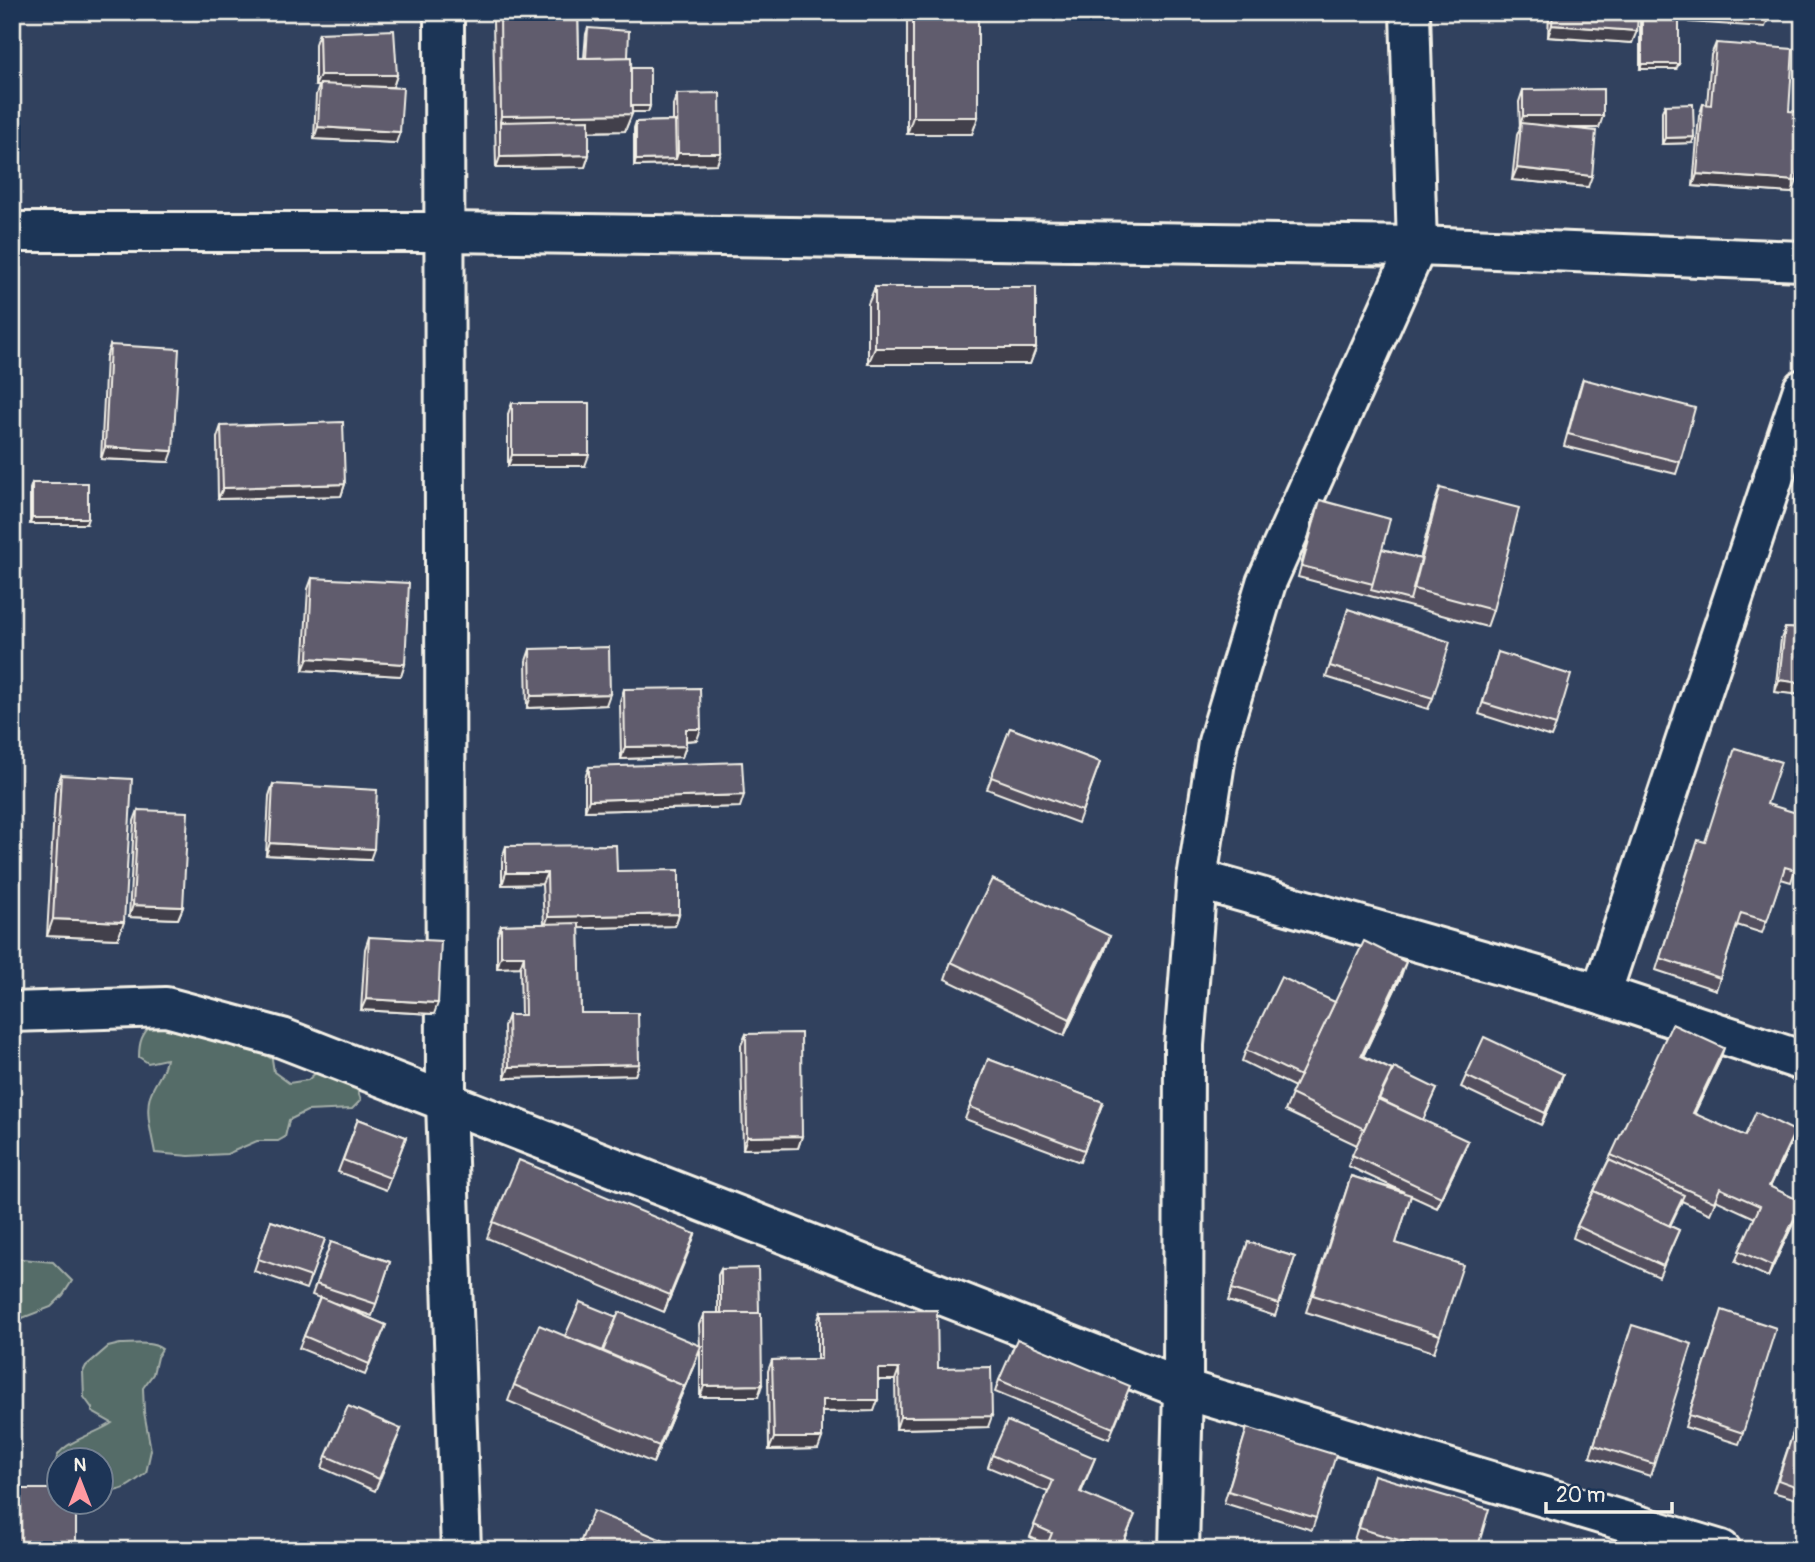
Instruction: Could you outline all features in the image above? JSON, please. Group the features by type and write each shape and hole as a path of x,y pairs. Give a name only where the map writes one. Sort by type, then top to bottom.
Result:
{"street":[{"path":"444,12 446,1102 461,1550"},
{"path":"1179,1550 1183,1389 1184,1045 1197,879 1218,743 1266,583 1417,246 1410,12"},
{"path":"12,232 444,232 1417,246 1803,261"},
{"path":"1601,994 1803,389"},
{"path":"1197,879 1601,994 1803,1061"},
{"path":"12,1013 166,1007 282,1038 1183,1389 1721,1550"}],"green space":[{"path":"153,1023 251,1047 272,1059 274,1072 289,1083 308,1080 321,1068 350,1071 361,1100 352,1109 307,1111 289,1120 285,1137 278,1141 257,1141 227,1154 189,1156 155,1153 148,1110 152,1091 166,1059 148,1063 139,1057 142,1038"},
{"path":"12,1258 53,1262 72,1281 51,1307 12,1322"},
{"path":"148,1344 162,1349 153,1374 143,1388 151,1450 146,1473 131,1484 116,1490 116,1446 68,1446 112,1423 92,1412 84,1397 83,1372 86,1366 108,1347"}],"building":[{"path":"500,12 578,12 579,58 631,57 632,114 501,116"},
{"path":"913,12 978,12 978,117 913,117"},
{"path":"1553,12 1638,12 1637,31 1552,25"},
{"path":"1642,12 1679,12 1679,64 1642,64"},
{"path":"1723,12 1770,12 1769,16"},
{"path":"588,28 629,31 628,57 586,58"},
{"path":"394,30 397,75 320,75 319,33"},
{"path":"1716,43 1793,49 1789,111 1802,112 1797,181 1697,174 1703,104 1711,105"},
{"path":"631,68 650,68 650,106 631,106"},
{"path":"320,84 403,88 400,132 318,127"},
{"path":"1603,89 1603,116 1523,116 1523,90"},
{"path":"720,93 721,153 678,153 677,94"},
{"path":"1693,104 1694,137 1665,138 1665,105"},
{"path":"589,120 589,155 500,157 500,122"},
{"path":"675,121 676,159 636,160 636,122"},
{"path":"1521,123 1596,131 1592,176 1517,168"},
{"path":"875,287 1036,287 1036,348 875,348"},
{"path":"110,345 179,349 173,451 105,447"},
{"path":"1583,379 1695,408 1680,462 1568,434"},
{"path":"512,403 589,403 589,455 512,455"},
{"path":"343,422 345,484 223,488 221,426"},
{"path":"32,483 88,483 88,518 32,518"},
{"path":"1440,488 1519,508 1493,610 1414,589"},
{"path":"1320,500 1390,519 1373,584 1302,566"},
{"path":"1382,549 1421,559 1410,600 1371,590"},
{"path":"312,578 409,583 405,664 308,658"},
{"path":"1348,609 1450,642 1433,698 1330,666"},
{"path":"1785,628 1803,629 1803,683 1779,680"},
{"path":"609,647 610,694 531,696 530,649"},
{"path":"1498,652 1571,675 1556,725 1483,703"},
{"path":"700,688 701,729 686,729 686,746 625,747 624,689"},
{"path":"1010,728 1100,762 1082,811 991,777"},
{"path":"1735,748 1781,762 1767,804 1803,815 1803,846 1795,870 1785,867 1767,921 1741,913 1720,978 1660,958 1698,840 1705,842"},
{"path":"742,762 744,795 589,800 589,767"},
{"path":"61,775 132,779 124,922 53,919"},
{"path":"273,784 377,790 374,849 270,843"},
{"path":"138,810 188,812 183,907 133,905"},
{"path":"616,845 617,871 679,870 679,914 548,917 547,873 506,873 506,846"},
{"path":"992,879 1110,936 1070,1019 951,962"},
{"path":"579,923 581,1013 638,1013 639,1064 509,1067 508,1015 525,1015 524,956 501,956 501,925"},
{"path":"369,937 441,941 438,1003 366,999"},
{"path":"1364,941 1406,962 1361,1056 1392,1070 1364,1129 1291,1094"},
{"path":"1281,977 1335,1002 1300,1076 1246,1050"},
{"path":"1672,1024 1724,1048 1693,1113 1745,1136 1756,1112 1795,1131 1769,1186 1802,1202 1772,1266 1739,1251 1760,1206 1720,1188 1714,1202 1611,1155"},
{"path":"801,1033 802,1136 747,1137 746,1034"},
{"path":"1484,1037 1563,1074 1545,1113 1466,1076"},
{"path":"988,1059 1103,1102 1084,1150 970,1107"},
{"path":"1394,1068 1437,1089 1423,1120 1379,1099"},
{"path":"1378,1099 1468,1141 1441,1197 1352,1155"},
{"path":"358,1119 406,1137 390,1178 343,1160"},
{"path":"519,1160 695,1234 670,1295 493,1222"},
{"path":"1609,1160 1684,1195 1669,1226 1594,1191"},
{"path":"1351,1176 1411,1195 1396,1243 1463,1265 1440,1335 1313,1295"},
{"path":"1594,1191 1679,1230 1663,1266 1577,1226"},
{"path":"271,1221 325,1239 311,1277 258,1259"},
{"path":"331,1242 390,1262 376,1304 316,1284"},
{"path":"1248,1242 1295,1257 1279,1304 1232,1289"},
{"path":"758,1268 759,1313 721,1313 721,1269"},
{"path":"320,1297 386,1325 369,1364 304,1336"},
{"path":"580,1302 617,1317 603,1351 565,1336"},
{"path":"937,1310 938,1368 991,1367 992,1416 900,1417 899,1369 878,1369 878,1400 822,1400 822,1438 774,1438 772,1360 821,1359 821,1311"},
{"path":"1722,1310 1776,1328 1743,1433 1689,1415"},
{"path":"619,1312 701,1346 683,1391 684,1386 603,1351"},
{"path":"704,1313 761,1313 762,1385 704,1386"},
{"path":"539,1325 684,1386 659,1446 514,1385"},
{"path":"1632,1325 1692,1344 1654,1464 1594,1445"},
{"path":"1017,1339 1130,1386 1113,1428 999,1380"},
{"path":"348,1406 401,1429 379,1479 326,1456"},
{"path":"1007,1421 1095,1458 1080,1492 1135,1515 1120,1550 1045,1550 1052,1533 1034,1525 1053,1481 992,1455"},
{"path":"1796,1424 1803,1426 1803,1489 1778,1480"},
{"path":"1247,1428 1336,1455 1316,1518 1228,1491"},
{"path":"1374,1475 1489,1509 1477,1550 1432,1550 1359,1528"},
{"path":"17,1489 46,1489 46,1516 76,1516 76,1550 17,1550"},
{"path":"593,1511 686,1550 577,1550"},
{"path":"1649,1542 1671,1550 1646,1550"}]}
